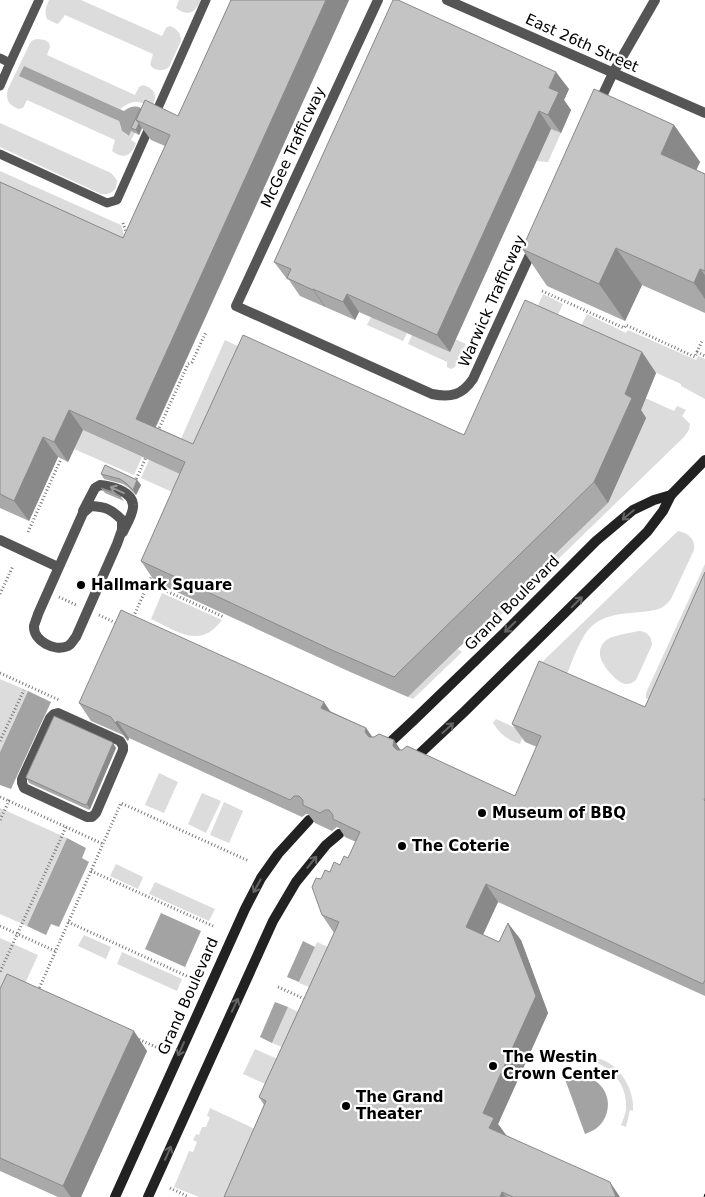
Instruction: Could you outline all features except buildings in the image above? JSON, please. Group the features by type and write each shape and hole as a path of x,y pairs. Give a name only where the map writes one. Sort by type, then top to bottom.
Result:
{"main road":[{"name":"Grand Boulevard","path":"412,761 647,532 671,495 705,460"},
{"name":"Grand Boulevard","path":"384,748 497,640 596,541 633,510 654,500 671,495"},
{"name":"Grand Boulevard","path":"115,1197 245,908 261,878 278,854 309,820"},
{"path":"148,1197 273,921 296,882 326,845 338,834"}],"street":[{"name":"McGee Trafficway","path":"236,306 378,0"},
{"name":"East 26th Street","path":"448,0 705,113"},
{"path":"592,118 612,73 655,0"},
{"name":"Warwick Trafficway","path":"236,306 432,394 455,394 468,387 473,379 536,240"},
{"path":"100,485 111,486 129,496 134,504 117,544 76,637 70,645 62,648 53,646 36,637 34,627 38,614 95,488 100,485"},
{"path":"83,513 91,506 102,506 113,511 122,520 122,530 117,544"},
{"path":"0,540 58,567"},
{"path":"58,713 120,741 124,746 124,750 96,813 92,817 24,788 22,783 22,779 50,718 54,714 58,713"}],"lane":[{"path":"0,86 39,0"},
{"path":"0,154 107,203 117,200 206,0"},
{"path":"0,58 10,63"}],"path":[{"path":"124,224 129,240"},
{"path":"542,291 624,328 626,325 694,357 702,341"},
{"path":"157,434 188,364 192,362 206,332"},
{"path":"697,352 705,356"},
{"path":"135,482 149,451"},
{"path":"28,532 62,459"},
{"path":"0,594 13,566"},
{"path":"128,628 157,566"},
{"path":"149,583 153,585"},
{"path":"164,590 224,617"},
{"path":"56,596 82,607"},
{"path":"94,613 120,625"},
{"path":"0,673 66,703"},
{"path":"0,741 24,690"},
{"path":"0,797 103,844"},
{"path":"0,820 8,801"},
{"path":"36,993 121,803 249,861"},
{"path":"0,972 66,827"},
{"path":"91,871 213,926"},
{"path":"68,922 189,977"},
{"path":"0,926 56,951"},
{"path":"278,987 312,1002"},
{"path":"130,1035 156,1047"},
{"path":"170,1188 189,1197"}],"shaded area":[{"path":"49,0 81,0 162,36 166,28 170,26 178,32 181,41 169,67 164,70 156,70 150,65 153,54 65,15 57,24 47,19 46,10"},
{"path":"179,0 201,0 194,11 188,13 176,8"},
{"path":"37,39 45,40 49,43 50,47 47,55 135,95 139,87 143,85 152,89 155,99 151,111 140,102 132,102 120,109 24,66 119,121 125,134 129,136 131,131 135,133 131,140 136,143 129,154 124,156 116,154 112,151 115,140 27,100 23,108 19,109 10,104 7,96 8,89 30,43"},
{"path":"24,66 124,111 132,107 141,108 135,133 131,131 129,136 122,131 119,121 19,76"},
{"path":"0,123 111,173 117,180 116,188 110,193 101,194 0,147"},
{"path":"551,129 561,133 548,162 536,161"},
{"path":"0,171 121,225 127,244 0,196"},
{"path":"543,294 563,304 553,326 533,317"},
{"path":"587,314 626,333 628,330 696,360 698,356 705,359 705,399 681,386 681,384 628,360 581,326"},
{"path":"371,317 407,333 403,341 367,325"},
{"path":"412,335 455,339 466,344 455,367 451,369 447,367 447,362 408,344"},
{"path":"225,340 246,350 181,496 141,478 149,460 168,468"},
{"path":"630,391 674,411 677,406 686,410 682,416 690,424 689,430 481,634 478,630 608,503 639,415"},
{"path":"83,430 142,457 134,475 74,449"},
{"path":"678,531 690,537 694,543 694,550 672,597 667,603 661,608 654,610 612,616 593,625 581,640 566,677 539,665"},
{"path":"705,564 705,617 648,699 646,698 646,693"},
{"path":"162,593 222,620 214,629 197,636 188,635 170,628 151,619"},
{"path":"639,631 648,635 652,645 636,680 630,684 624,684 616,679 606,668 601,658 601,648 608,639"},
{"path":"458,649 462,652 413,699 408,697"},
{"path":"0,679 28,691 0,752"},
{"path":"28,691 51,702 11,789 0,785 0,752"},
{"path":"496,719 525,732 520,744 501,734 493,723"},
{"path":"159,773 178,782 164,813 145,805"},
{"path":"202,793 221,801 206,833 188,824"},
{"path":"224,802 243,811 229,843 210,835"},
{"path":"0,808 67,838 27,926 0,914"},
{"path":"67,838 86,848 82,858 89,862 59,927 51,924 46,935 27,926"},
{"path":"116,864 143,877 138,889 110,876"},
{"path":"155,882 215,909 209,921 149,894"},
{"path":"161,913 201,931 185,967 145,949"},
{"path":"84,935 111,947 106,959 78,946"},
{"path":"0,938 38,955 0,1039"},
{"path":"303,941 315,947 299,982 287,977"},
{"path":"317,942 341,953 324,993 299,983"},
{"path":"122,952 182,979 177,991 117,964"},
{"path":"275,1002 288,1007 272,1043 260,1037"},
{"path":"288,1007 312,1018 284,1048 272,1043"},
{"path":"255,1049 284,1062 272,1087 243,1074"},
{"path":"593,1058 610,1063 628,1084 633,1102 633,1111 630,1110 626,1127 621,1125 626,1110 622,1086 613,1073 592,1061"},
{"path":"575,1076 584,1077 598,1083 607,1098 606,1116 603,1121 596,1129 585,1134 565,1079"},
{"path":"210,1108 270,1136 244,1197 199,1197 174,1187 189,1151 193,1152 197,1142 193,1140 196,1134 199,1135 202,1127 206,1127 210,1117 207,1116"}],"place":[{"name":"Hallmark Square","path":"81,585"},
{"name":"Museum of BBQ","path":"482,813"},
{"name":"The Coterie","path":"402,846"},
{"name":"The Westin Crown Center","path":"493,1066"},
{"name":"The Grand Theater","path":"346,1106"}]}
